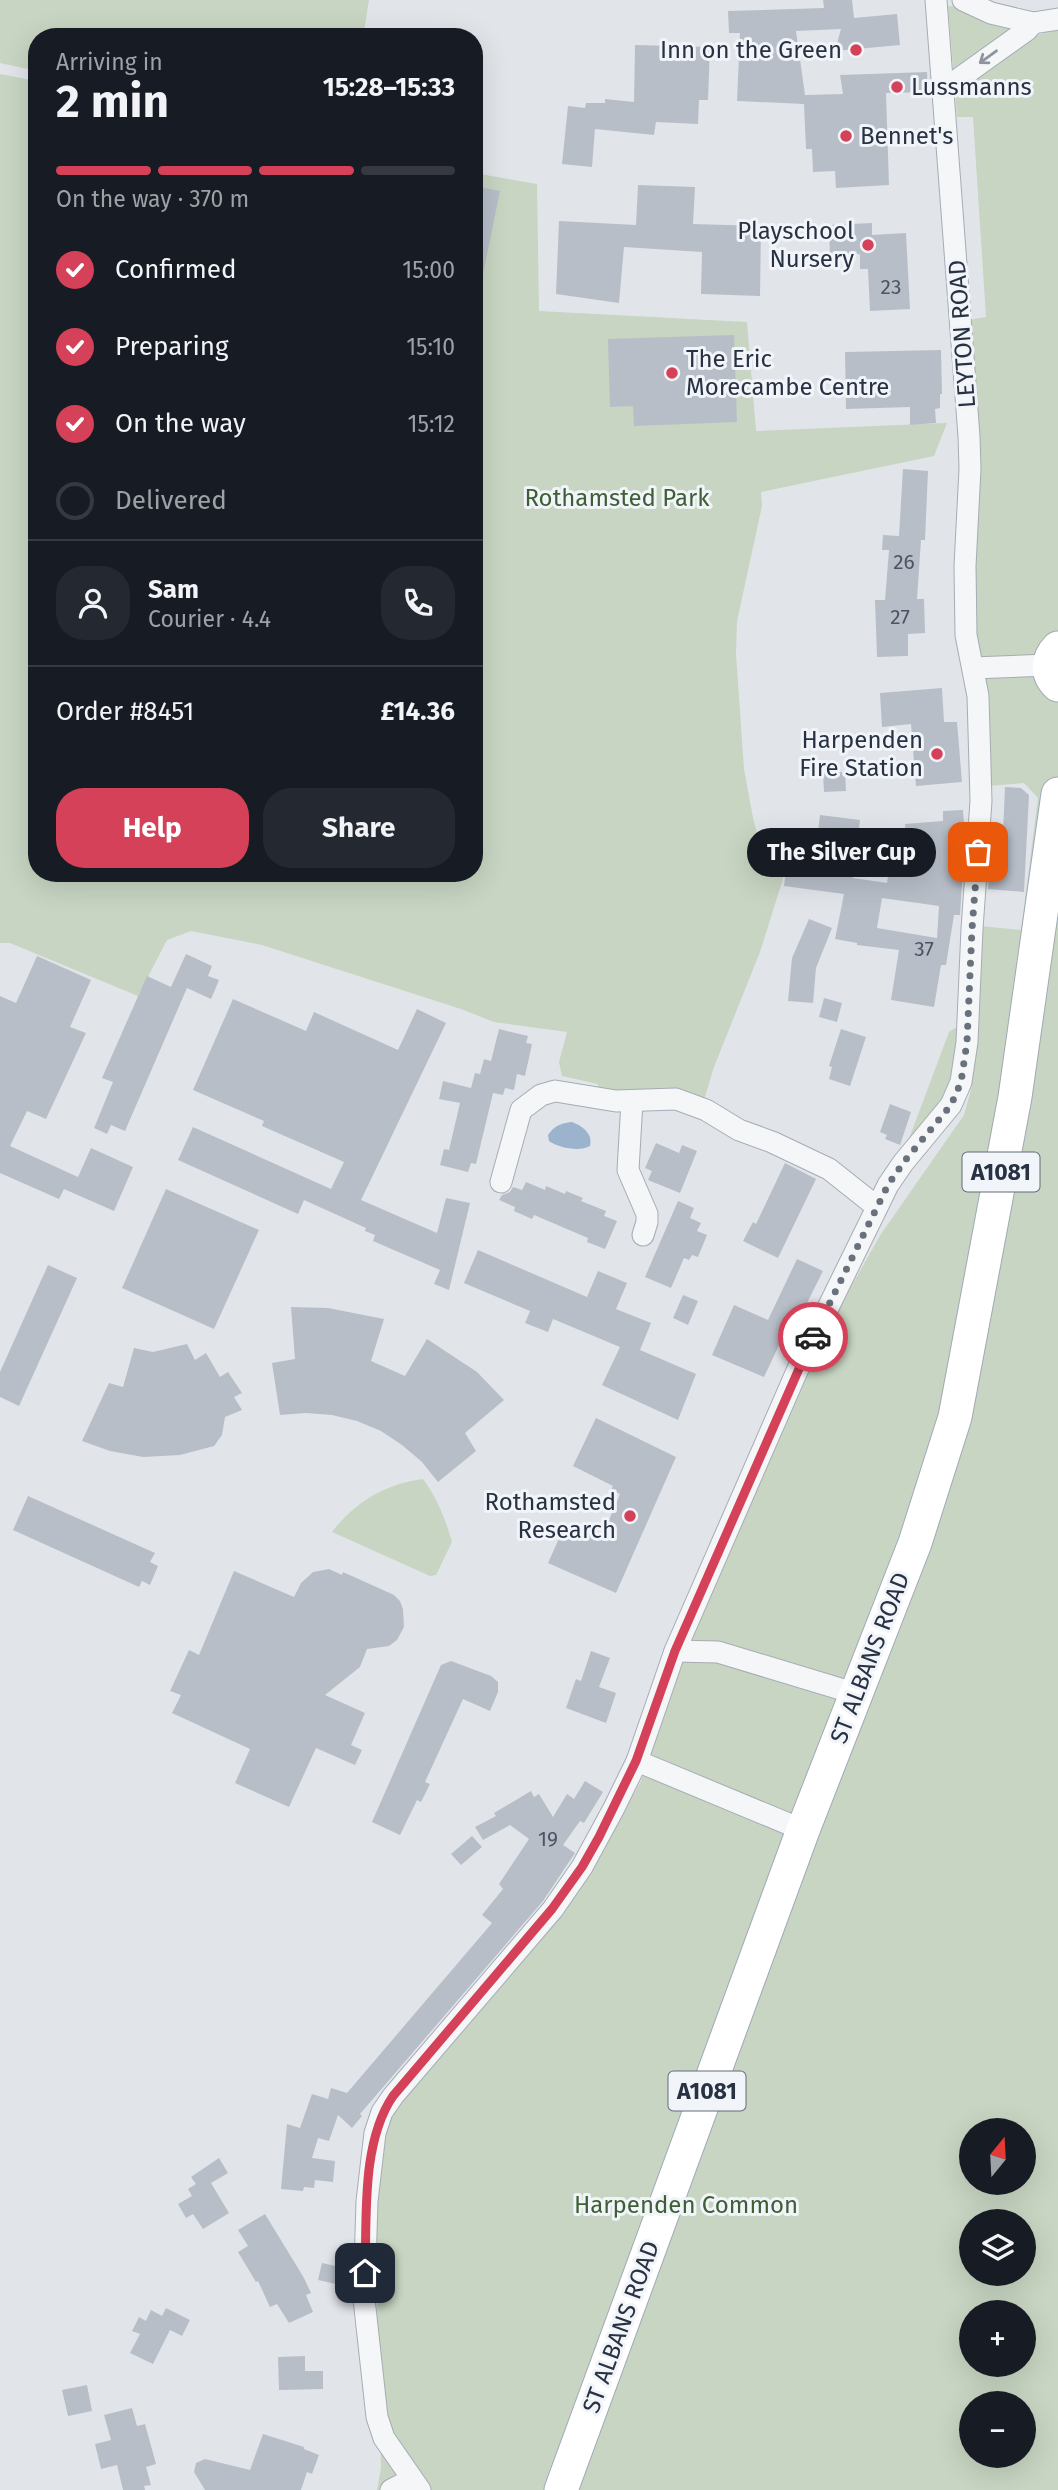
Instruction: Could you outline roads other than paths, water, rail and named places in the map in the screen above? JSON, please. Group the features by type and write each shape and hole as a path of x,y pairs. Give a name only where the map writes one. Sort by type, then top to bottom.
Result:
{"main road":[{"name":"ST ALBANS ROAD","path":"561,2490 803,1830 915,1543 955,1417 1015,1097 1058,794"}],"street":[{"name":"LEYTON ROAD","path":"416,2485 384,2438 377,2417 366,2323 364,2299 367,2201 375,2133 382,2112 544,1920 582,1867 604,1828 636,1761 675,1651 797,1371 877,1208 903,1163 951,1105 961,1082 967,1042 981,801 978,696 966,635 969,436 936,0"},
{"path":"963,0 991,13 1033,23 1058,19"},
{"path":"943,90 1033,23"},
{"path":"973,668 1056,667"},
{"path":"501,1182 521,1110 531,1100 555,1091 632,1101 676,1099 706,1110 739,1130 772,1142 829,1169 877,1208"},
{"path":"632,1101 628,1170 647,1214 648,1222 643,1235"},
{"path":"675,1651 718,1652 858,1694"},
{"path":"636,1761 803,1830"},
{"path":"391,2490 416,2485"}],"water":[{"path":"572,1122 588,1134 590,1146 570,1148 549,1141 548,1135 553,1129"}],"place":[{"name":"Inn on the Green","path":"856,50"},
{"name":"Lussmanns","path":"897,87"},
{"name":"Bennet's","path":"846,136"},
{"name":"Playschool Nursery","path":"868,245"},
{"name":"The Eric Morecambe Centre","path":"672,373"},
{"name":"Harpenden Fire Station","path":"937,754"},
{"name":"The Silver Cup","path":"978,852"},
{"name":"Rothamsted Research","path":"630,1516"}],"park label":[{"name":"Rothamsted Park","path":"617,498"},
{"name":"Harpenden Common","path":"686,2205"}]}
